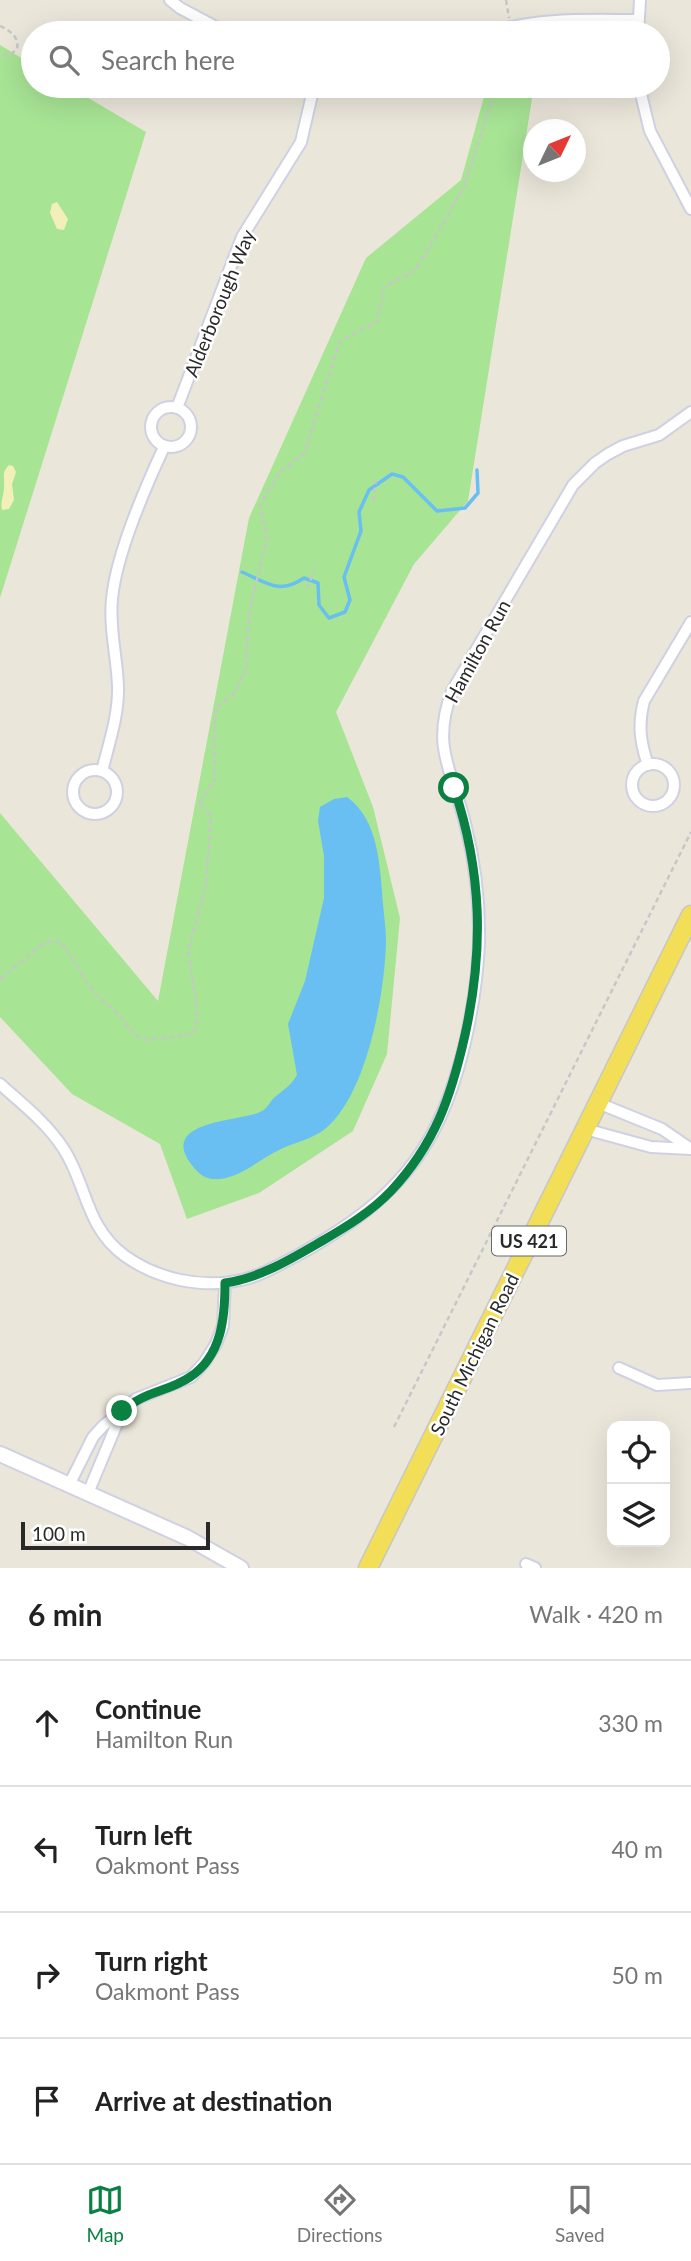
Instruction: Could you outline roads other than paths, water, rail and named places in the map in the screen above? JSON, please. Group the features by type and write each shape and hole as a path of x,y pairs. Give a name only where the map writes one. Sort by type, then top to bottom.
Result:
{"main road":[{"name":"South Michigan Road","path":"368,1568 691,915"}],"street":[{"path":"170,0 204,21"},
{"path":"548,21 638,20 640,0"},
{"name":"Alderborough Way","path":"177,408 242,237 300,142 311,98"},
{"path":"642,98 650,131 691,209"},
{"path":"164,408 177,408 191,421 190,434 183,444 177,447 164,447 154,438 151,424 158,412 164,408"},
{"name":"Hamilton Run","path":"0,1084 50,1130 64,1149 90,1215 111,1244 124,1255 158,1274 188,1282 225,1283 242,1280 275,1267 368,1212 389,1193 432,1135 446,1106 457,1072 472,1002 479,943 472,857 465,821 444,759 442,740 445,709 461,674 573,485 608,454 623,446 659,435 691,413"},
{"path":"102,771 116,716 118,689 111,603 114,582 148,481 164,447"},
{"path":"648,765 640,743 640,716 644,701 691,622"},
{"path":"94,769 102,771 113,779 118,792 117,799 114,805 103,813 88,813 76,803 73,789 80,775 94,769"},
{"path":"598,1103 662,1129 691,1149"},
{"path":"585,1129 650,1147 691,1149"},
{"path":"69,1485 93,1437 136,1399 191,1377 204,1363 216,1345 223,1326 225,1283"},
{"path":"619,1368 657,1385 691,1383"},
{"path":"88,1493 122,1411"},
{"path":"0,1454 188,1538 241,1568"}],"water":[{"path":"347,797 358,807 372,831 381,875 386,932 382,988 371,1042 362,1068 340,1113 325,1129 236,1174 222,1179 208,1178 196,1170 185,1153 183,1146 189,1135 207,1125 263,1111 297,1075 288,1024 305,981 324,898 324,856 318,821 320,807 334,799"}],"waterway":[{"path":"242,572 273,586 287,586 304,578 318,583 319,605 329,618 345,612 350,600 344,577 361,531 359,512 369,490 392,474 403,477 437,511 465,508 478,493 477,470"}]}
